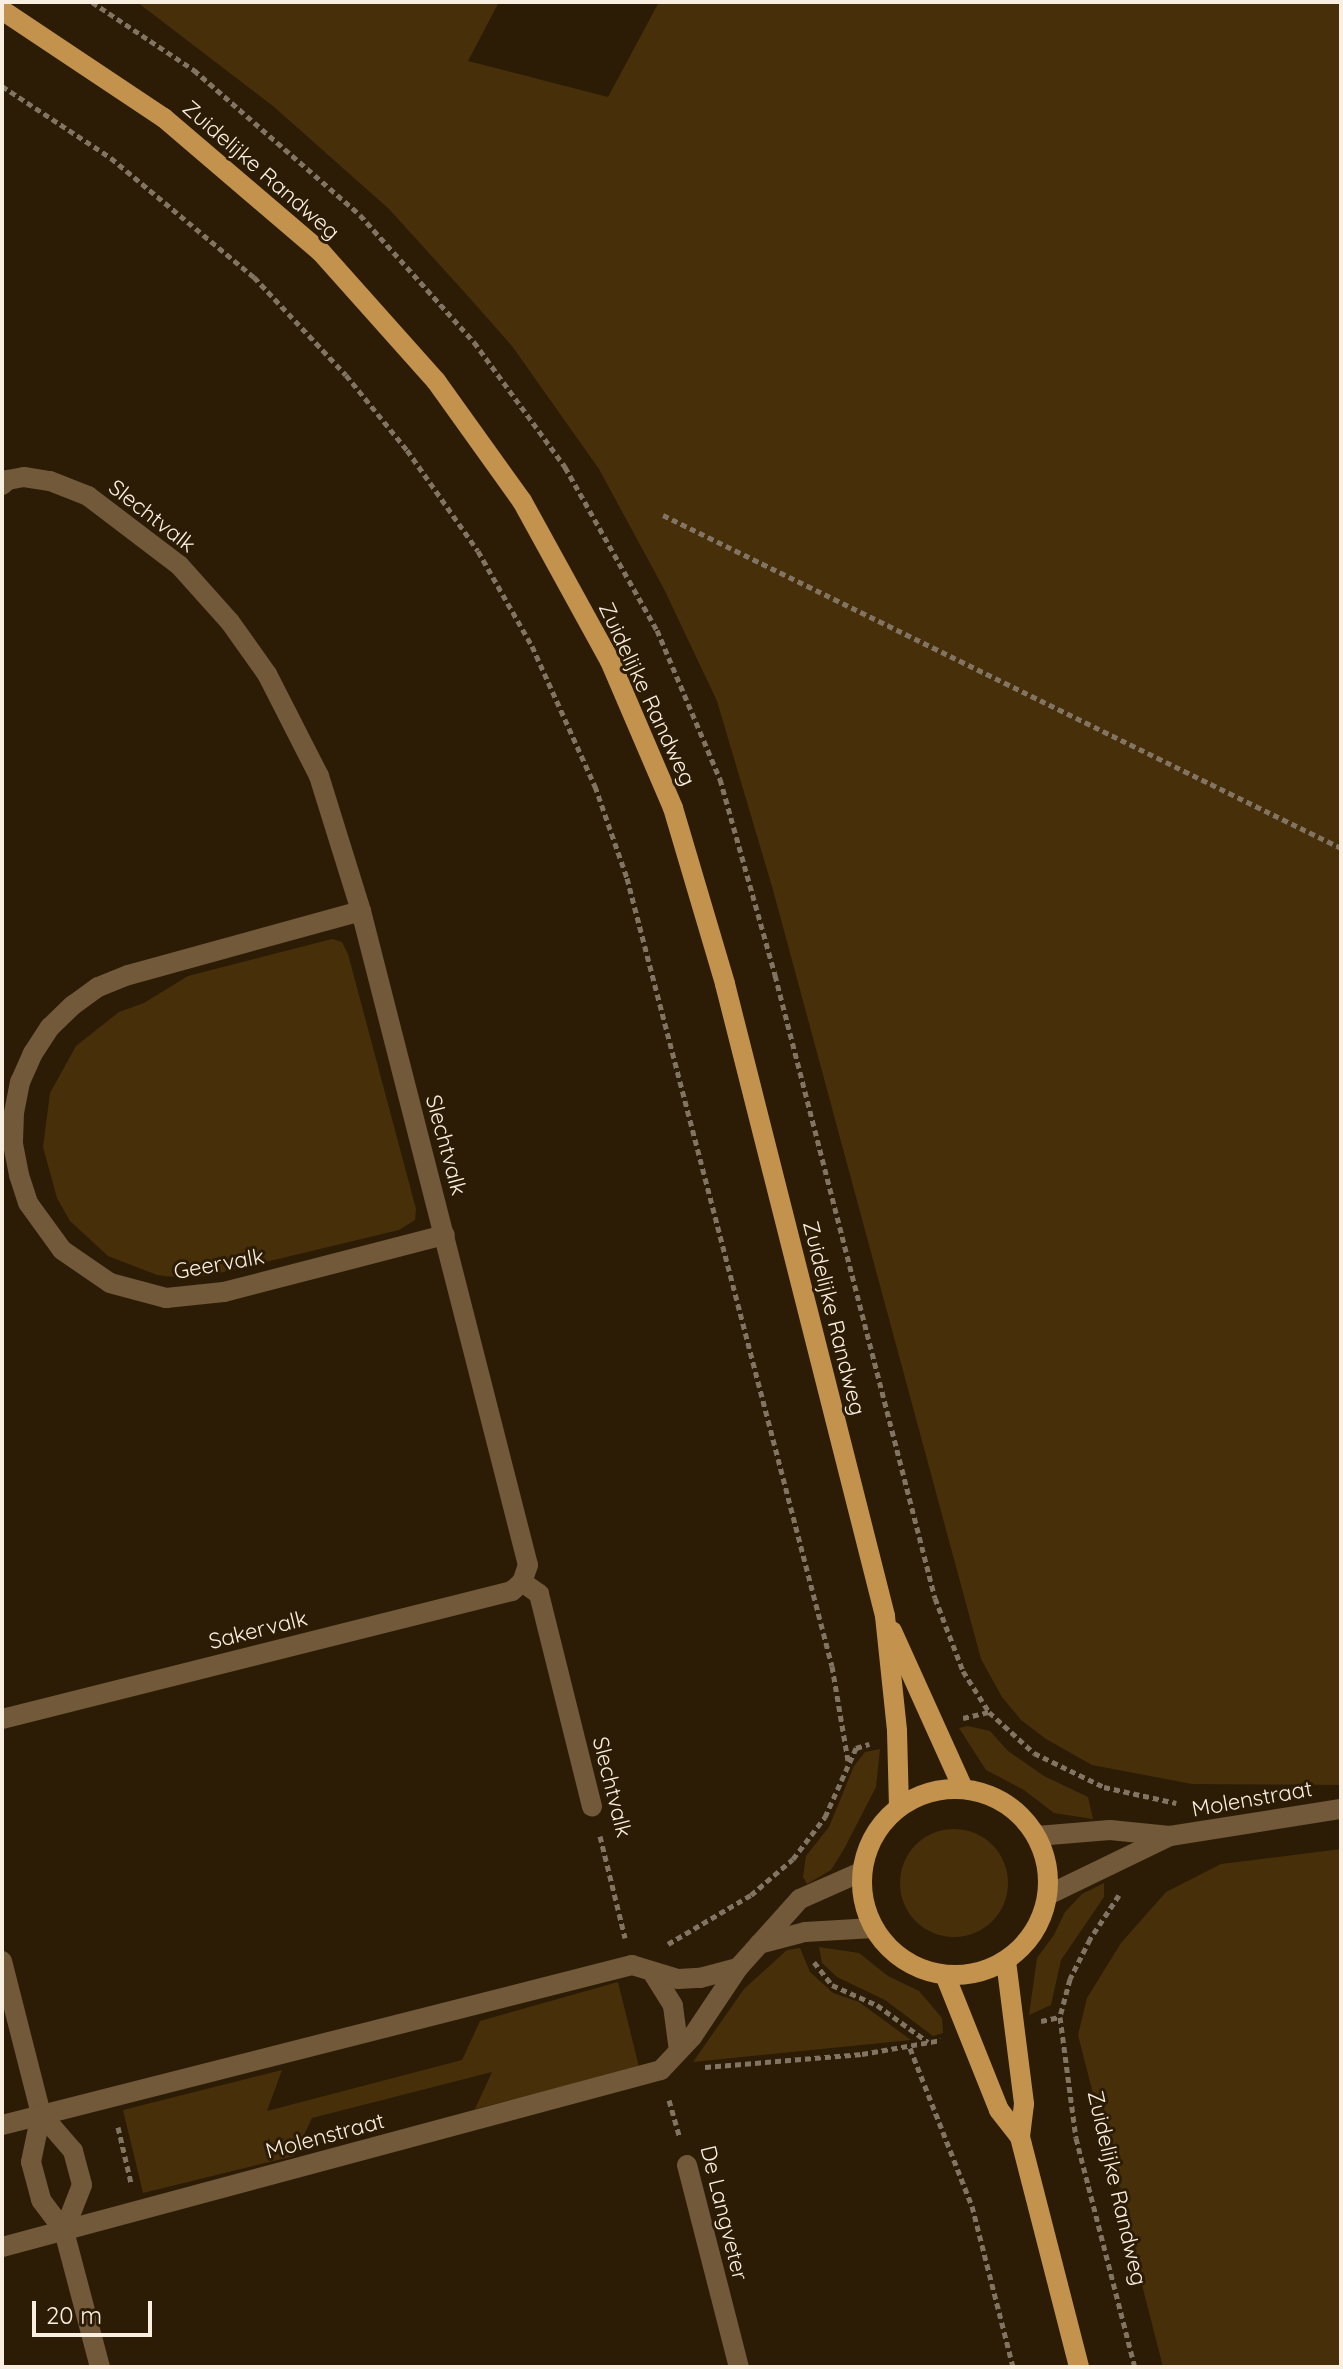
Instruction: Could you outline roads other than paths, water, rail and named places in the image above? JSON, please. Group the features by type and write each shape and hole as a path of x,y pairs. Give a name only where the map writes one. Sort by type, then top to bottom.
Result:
{"main road":[{"name":"Zuidelijke Randweg","path":"2,10 164,118 321,252 436,381 530,514 610,661 673,808 725,984 885,1616 897,1731 899,1806"},
{"name":"Zuidelijke Randweg","path":"885,1616 963,1788"},
{"path":"963,1788 992,1796 1018,1812 1037,1836 1047,1865 1048,1895 1040,1923 1023,1947 1006,1961 973,1975 945,1975 916,1967 891,1951 873,1928 863,1901 861,1872 874,1835 899,1806 940,1789 963,1788"},
{"path":"1006,1961 1024,2104 1020,2137 1079,2367"},
{"path":"945,1975 999,2110 1020,2137"}],"street":[{"name":"Slechtvalk","path":"2,485 24,477 50,481 88,496 179,565 230,622 267,674 319,776 361,911 445,1235 528,1565 522,1582 539,1594 592,1807"},
{"name":"Geervalk","path":"361,911 128,975 98,987 73,1005 41,1040 20,1082 14,1113 13,1144 19,1175 28,1203 62,1250 110,1283 166,1298 224,1292 445,1235"},
{"name":"Sakervalk","path":"2,1719 512,1591 522,1582"},
{"name":"Molenstraat","path":"1037,1836 1110,1830 1170,1836 1341,1809"},
{"name":"Molenstraat","path":"1048,1895 1170,1836"},
{"path":"679,2051 738,1968 800,1899 861,1872"},
{"path":"759,1944 805,1932 873,1928"},
{"path":"2,1961 41,2114 31,2162 41,2200 64,2231 100,2367"},
{"path":"2,2125 632,1965 654,1975 700,1978 738,1968"},
{"path":"654,1975 673,2006 679,2051"},
{"name":"Molenstraat","path":"2,2247 661,2070 679,2051"},
{"path":"41,2114 73,2151 82,2185 64,2231"},
{"name":"De Langveter","path":"687,2165 739,2367"}]}
